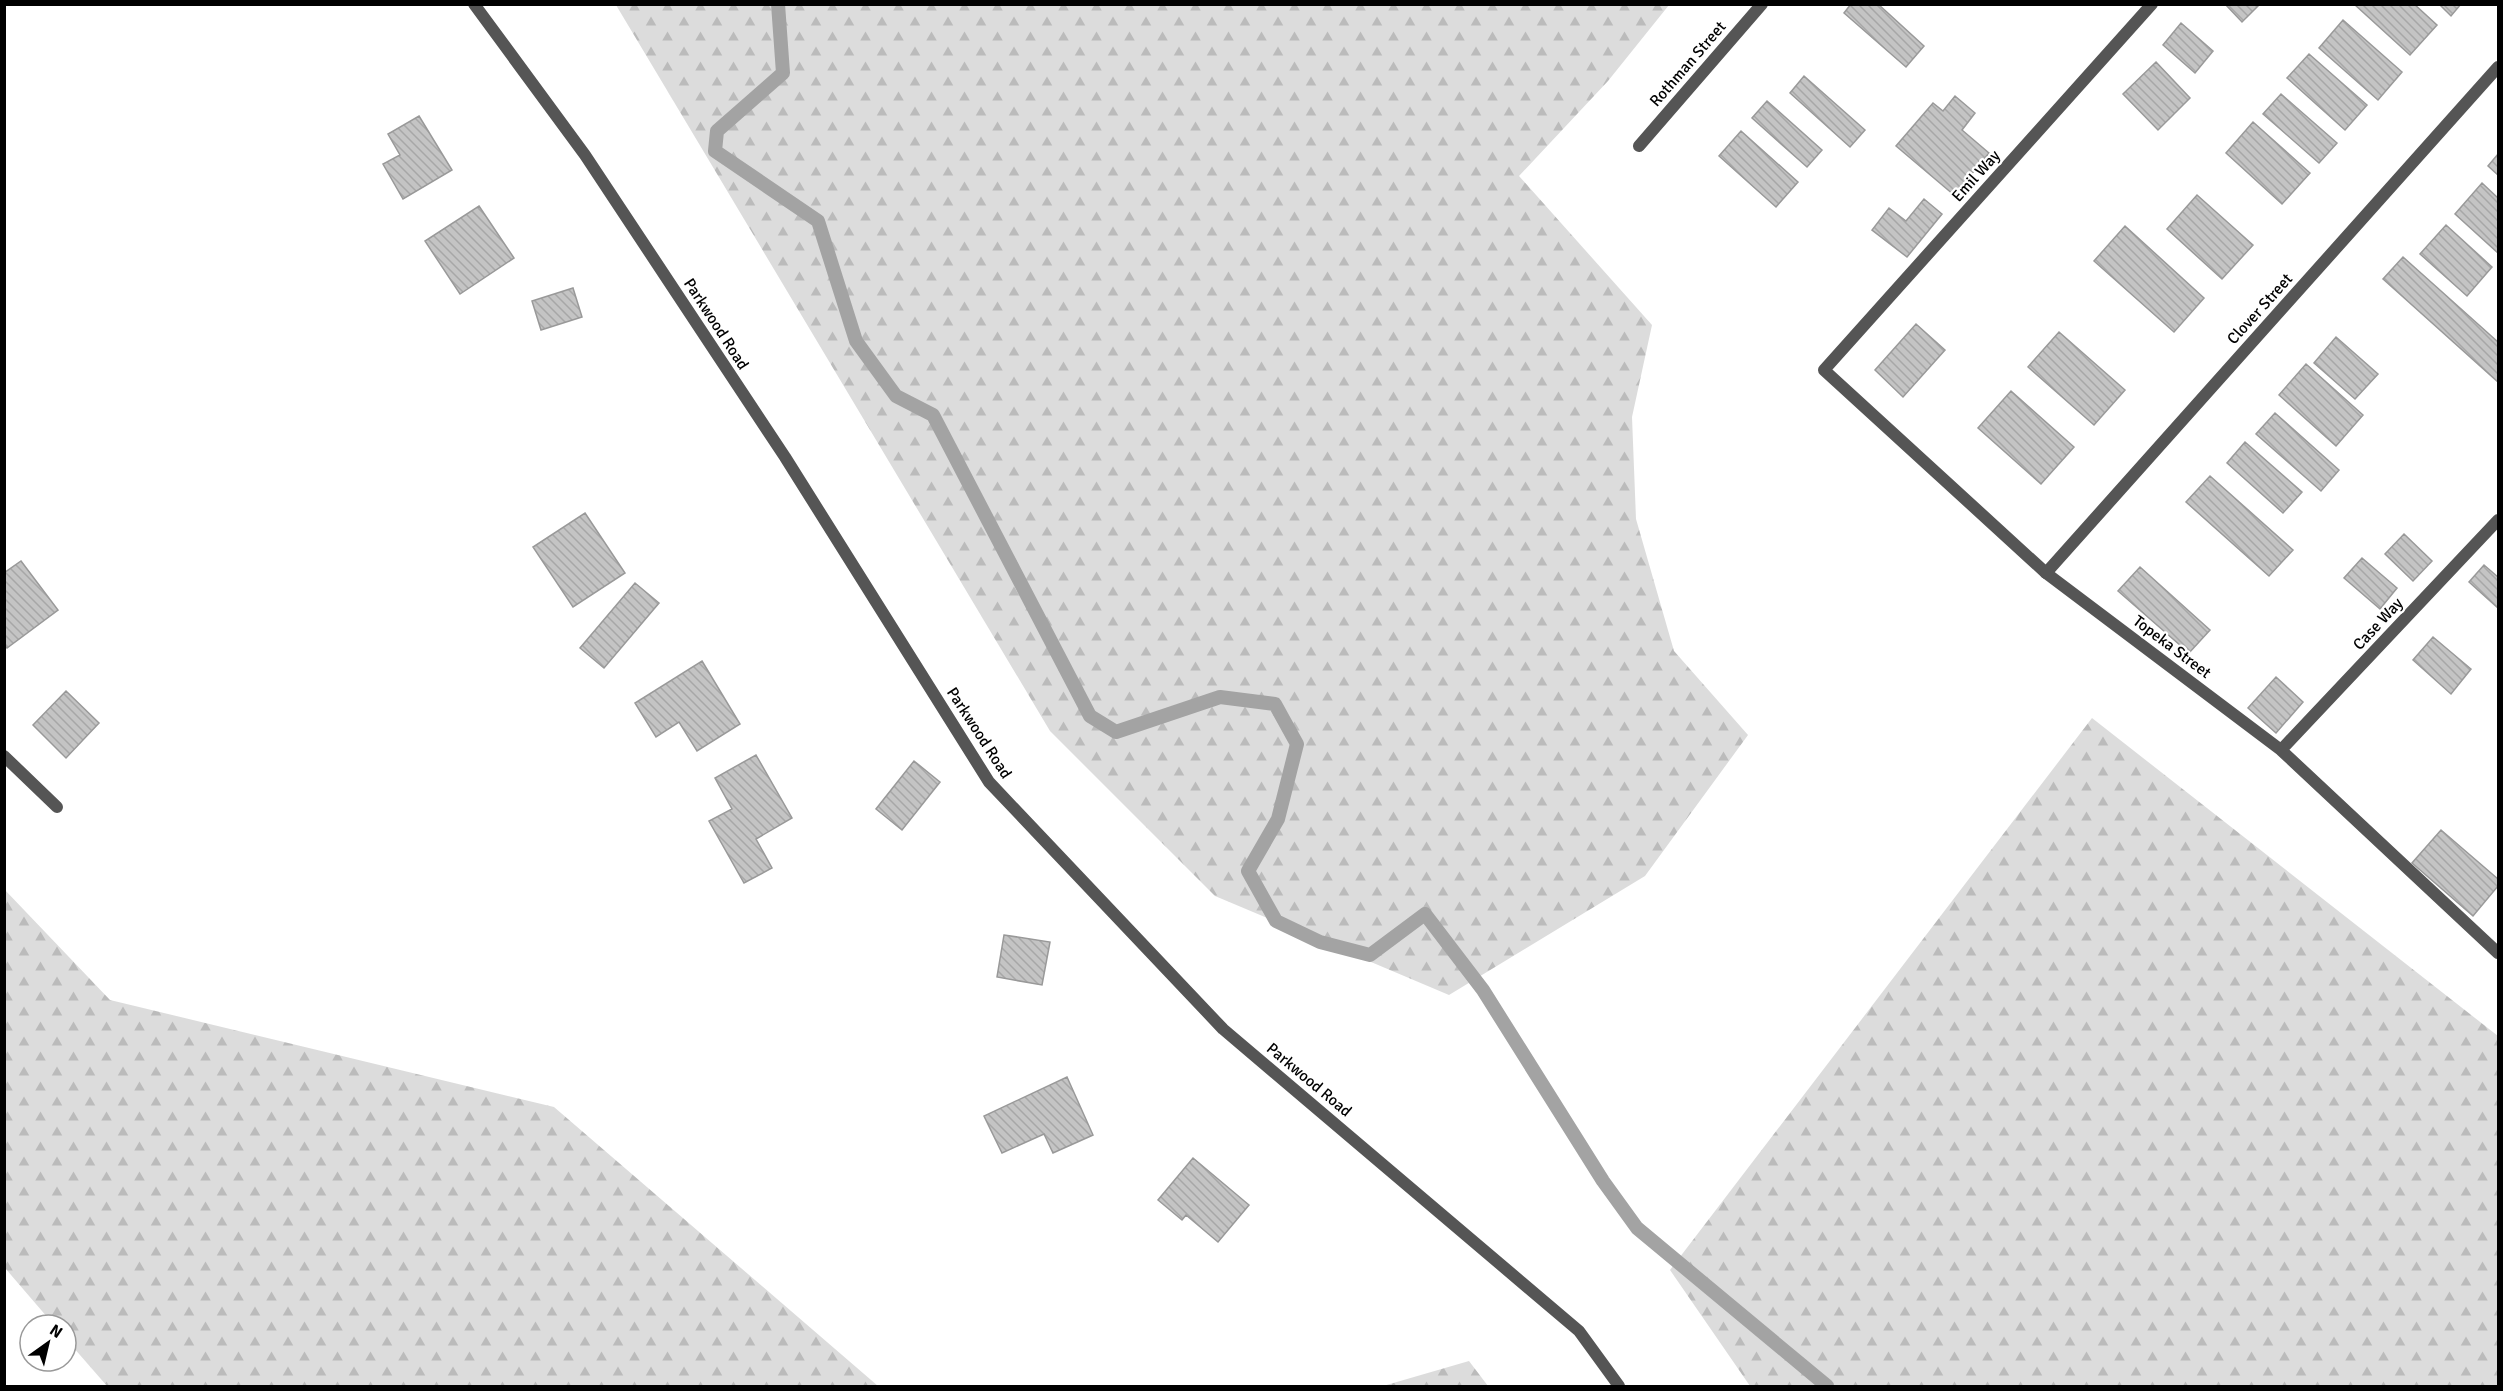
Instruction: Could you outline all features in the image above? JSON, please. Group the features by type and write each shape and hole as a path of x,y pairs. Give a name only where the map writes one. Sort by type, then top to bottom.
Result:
{"street":[{"name":"Parkwood Road","path":"474,4 605,184 785,457 989,782 1223,1029 1579,1331 1619,1386"},
{"name":"Rothman Street","path":"1639,146 1762,4"},
{"name":"Emil Way","path":"1824,370 2152,4"},
{"name":"Clover Street","path":"2046,573 2499,67"},
{"name":"Topeka Street","path":"1824,370 2046,573 2281,750 2499,952"},
{"name":"Case Way","path":"2281,750 2499,520"},
{"path":"4,756 57,807"}],"green space":[{"path":"616,5 1669,5 1608,81 1519,176 1652,325 1632,417 1636,519 1674,651 1748,735 1645,876 1449,995 1215,896 1050,731"},
{"path":"2092,718 2498,1036 2498,1386 1750,1386 1670,1270"},
{"path":"4,889 110,1000 554,1107 878,1386 107,1386 78,1353 78,1313 44,1313 5,1268"},
{"path":"1469,1361 1488,1386 1383,1386"}],"building":[{"path":"1851,4 1878,4 1924,46 1906,67 1844,13"},
{"path":"2225,4 2260,4 2242,22"},
{"path":"2354,4 2414,4 2437,25 2410,55"},
{"path":"2439,4 2461,4 2451,16"},
{"path":"2343,20 2402,72 2378,100 2319,48"},
{"path":"2181,23 2213,51 2195,73 2163,45"},
{"path":"2309,54 2367,105 2345,130 2287,78"},
{"path":"2156,62 2190,98 2158,130 2123,94"},
{"path":"1804,76 1865,130 1850,147 1790,93"},
{"path":"2281,94 2337,143 2319,163 2263,114"},
{"path":"1955,96 1975,113 1962,130 1989,153 1954,195 1896,146 1933,103 1943,111"},
{"path":"1767,101 1822,150 1807,167 1752,118"},
{"path":"419,116 452,170 403,199 383,164 400,155 388,134"},
{"path":"2253,122 2310,173 2282,204 2226,153"},
{"path":"1741,131 1798,182 1776,207 1719,156"},
{"path":"2498,154 2498,175 2488,166"},
{"path":"2482,183 2498,198 2498,253 2455,214"},
{"path":"2197,195 2253,245 2222,279 2167,229"},
{"path":"1924,199 1942,214 1907,257 1872,230 1889,208 1906,221"},
{"path":"479,206 514,258 460,294 425,241"},
{"path":"2446,225 2492,267 2467,296 2420,254"},
{"path":"2125,226 2204,298 2174,332 2094,261"},
{"path":"2403,257 2498,342 2498,382 2383,279"},
{"path":"573,288 582,317 541,330 532,301"},
{"path":"1916,324 1945,350 1903,397 1875,370"},
{"path":"2059,332 2125,390 2094,425 2028,367"},
{"path":"2336,337 2378,374 2355,399 2314,363"},
{"path":"2306,364 2363,415 2336,446 2279,395"},
{"path":"2011,391 2074,447 2041,484 1978,428"},
{"path":"2275,413 2339,470 2321,491 2256,434"},
{"path":"2245,442 2302,492 2283,513 2227,463"},
{"path":"2210,476 2293,550 2269,576 2186,502"},
{"path":"585,513 625,573 573,607 533,547"},
{"path":"2404,534 2432,561 2413,581 2385,554"},
{"path":"2362,558 2397,588 2380,609 2344,578"},
{"path":"21,561 58,610 7,648 4,645 4,573"},
{"path":"2484,565 2498,577 2498,608 2469,582"},
{"path":"2140,567 2210,630 2189,653 2118,591"},
{"path":"635,583 659,603 604,668 580,648"},
{"path":"2433,637 2471,669 2451,694 2413,660"},
{"path":"702,661 740,724 697,751 679,722 656,737 635,703"},
{"path":"2276,677 2303,702 2276,733 2248,708"},
{"path":"66,691 99,723 66,758 33,725"},
{"path":"756,755 792,818 756,839 772,868 744,883 709,821 732,809 715,778"},
{"path":"914,761 940,782 902,830 876,809"},
{"path":"2441,830 2498,879 2498,886 2473,916 2412,863"},
{"path":"1004,935 1050,942 1042,985 997,977"},
{"path":"1067,1077 1093,1135 1053,1153 1044,1134 1002,1153 984,1116"},
{"path":"1193,1158 1249,1205 1218,1242 1186,1215 1182,1220 1158,1200"}],"waterway":[{"path":"778,4 783,73 717,131 715,151 818,221 856,341 896,396 933,415 1090,716 1116,732 1220,697 1275,704 1297,744 1278,819 1248,871 1276,921 1320,942 1370,955 1425,914 1483,990 1603,1181 1637,1228 1827,1386"}]}
